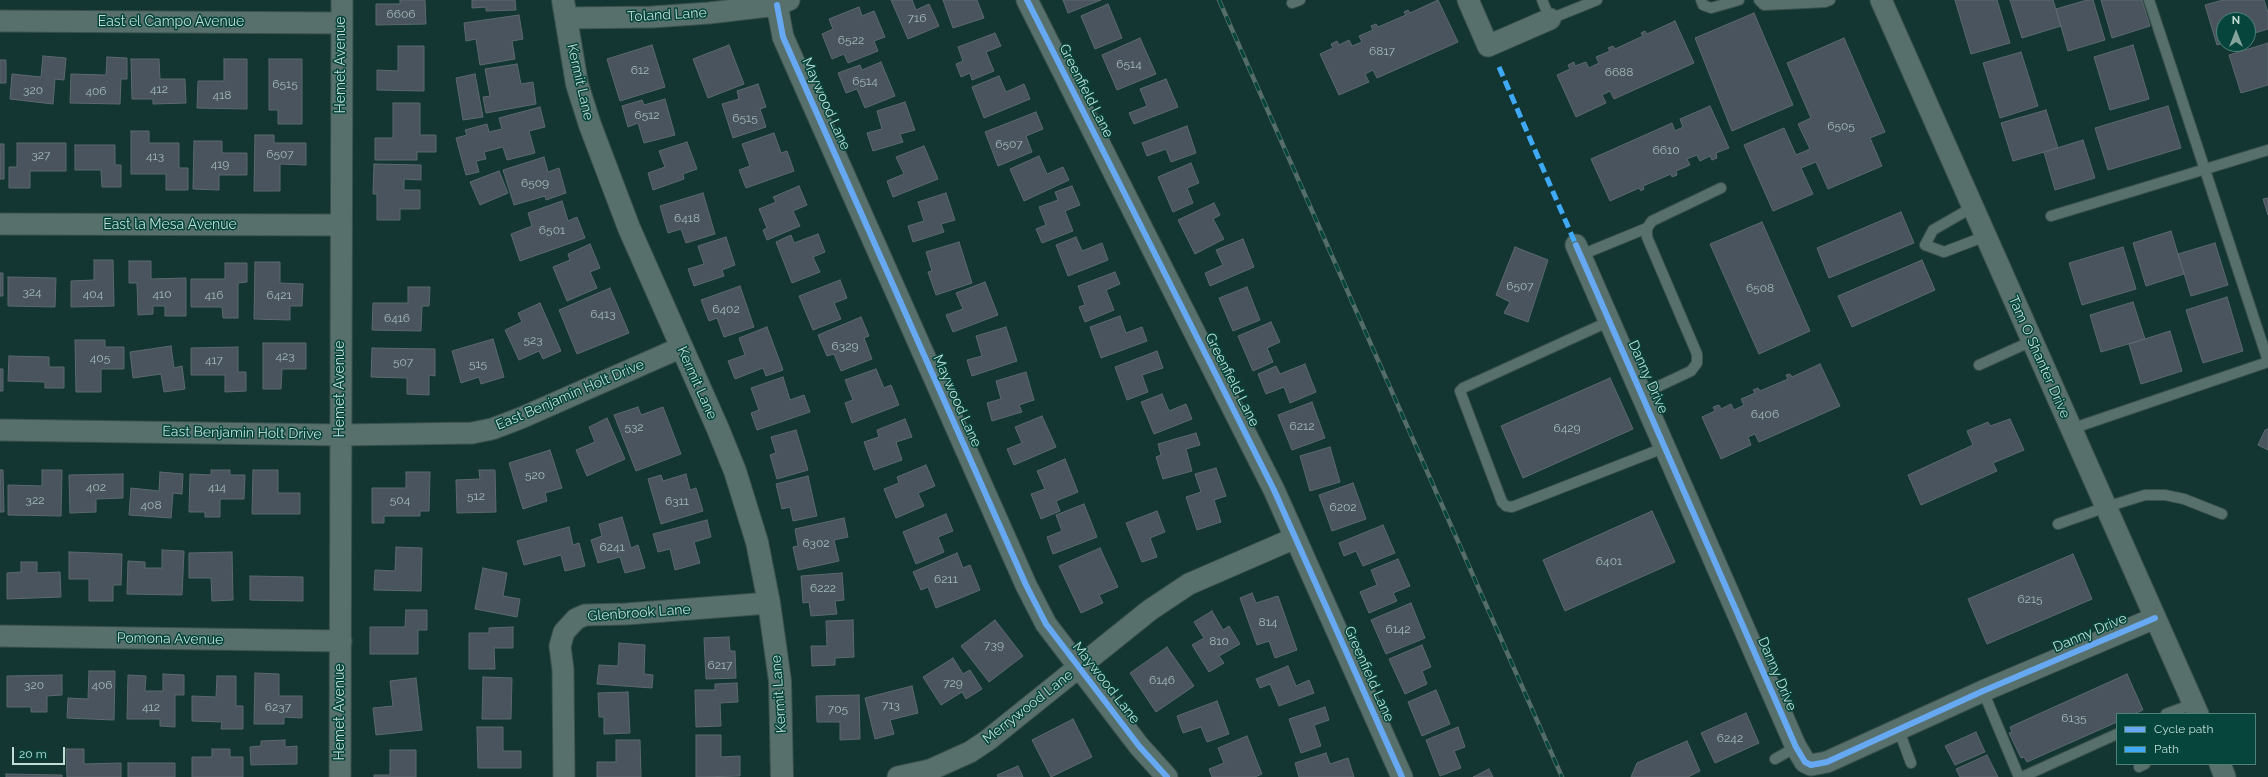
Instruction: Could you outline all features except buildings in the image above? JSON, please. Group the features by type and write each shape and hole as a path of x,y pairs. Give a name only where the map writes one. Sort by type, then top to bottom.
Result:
{"street":[{"name":"Hemet Avenue","path":"340,777 340,225 342,0"},
{"name":"Greenfield Lane","path":"1027,0 1274,490 1402,777"},
{"path":"1468,0 1488,46 1550,19"},
{"name":"Tam O Shanter Drive","path":"1881,0 2195,709"},
{"name":"Toland Lane","path":"565,9 652,17 783,2"},
{"name":"Maywood Lane","path":"783,2 783,37 1026,585 1046,624 1078,668 1139,746 1167,777"},
{"name":"Kermit Lane","path":"565,9 577,84 590,125 629,228 735,471 757,542 769,603 780,681 782,777"},
{"name":"East el Campo Avenue","path":"0,21 342,24"},
{"name":"East la Mesa Avenue","path":"0,224 340,225"},
{"name":"Danny Drive","path":"1578,250 1666,447 1796,748 1805,762 1811,765 1819,764 1982,691 2155,618"},
{"name":"East Benjamin Holt Drive","path":"0,430 450,435 472,433 492,429 682,347"},
{"name":"Merrywood Lane","path":"898,777 930,770 970,752 1150,610 1189,584 1296,538"},
{"name":"Glenbrook Lane","path":"564,777 563,670 560,646 564,632 576,619 585,615 626,614 769,603"},
{"name":"Pomona Avenue","path":"0,636 341,641"},
{"path":"2220,765 2225,777"}],"lane":[{"path":"1542,0 1550,19 1597,0"},
{"path":"1701,0 1703,5 1711,8 1739,0"},
{"path":"1760,0 1764,6 1799,2 1825,2 1830,0"},
{"path":"2071,429 2268,362 2149,0"},
{"path":"2051,216 2268,150"},
{"path":"1578,250 1647,228 1652,222 1721,188"},
{"path":"1973,207 1933,230 1925,245 1944,252 1986,236"},
{"path":"1642,394 1691,371 1697,363 1697,354 1647,237 1647,228"},
{"path":"1610,321 1460,391 1502,502 1506,506 1512,507 1666,447"},
{"path":"1979,365 2032,340"},
{"path":"2058,524 2145,495 2165,495 2184,499 2222,514"},
{"path":"1982,691 2021,777 2116,734"},
{"path":"2172,713 2195,709"},
{"path":"1898,728 1911,763"},
{"path":"1775,759 1796,748"}],"railway":[{"path":"1219,0 1562,777"}],"marked path":[{"path":"1499,67 1576,245"}],"cycle path":[{"path":"1027,0 1274,490 1402,777"},
{"path":"777,5 783,37 1026,585 1046,624 1139,746 1167,777"},
{"path":"1576,245 1796,747 1805,762 1811,765 1827,762 1983,691 2155,618"}]}
